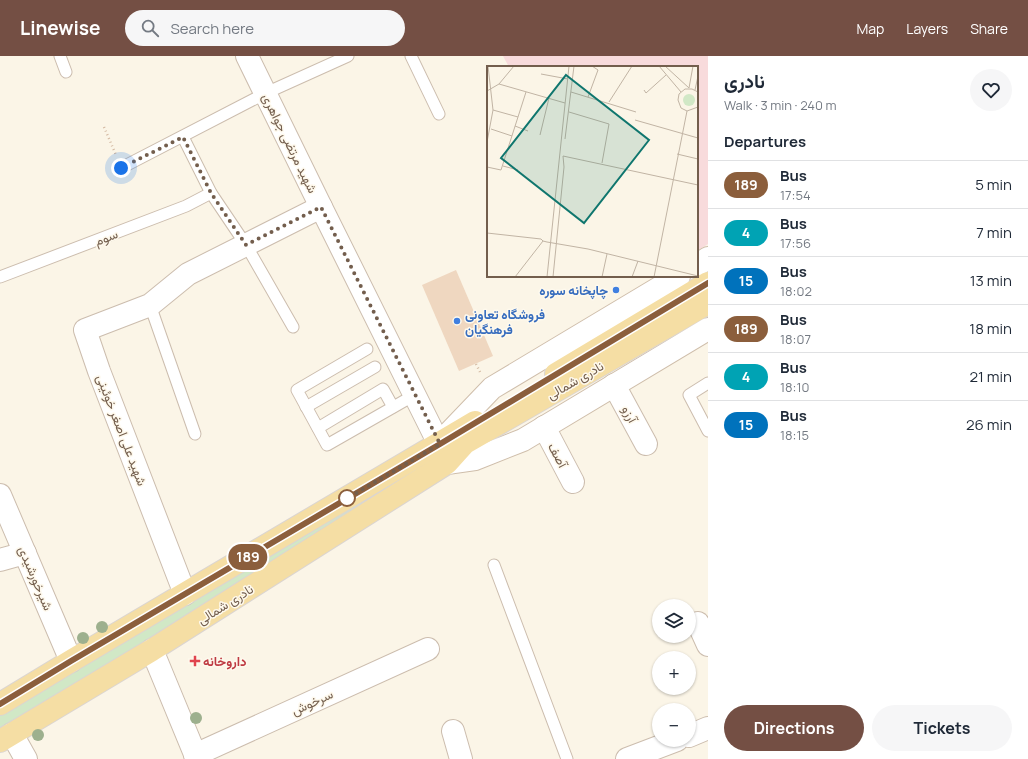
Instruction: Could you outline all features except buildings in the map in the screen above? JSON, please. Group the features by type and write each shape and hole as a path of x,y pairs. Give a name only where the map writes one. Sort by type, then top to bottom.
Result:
{"main road":[{"name":"نادری شمالی","path":"6,737 152,650 443,454 708,283"},
{"name":"نادری شمالی","path":"0,704 185,594 465,443 708,304"}],"street":[{"name":"شهید مرتضی جواهری","path":"247,56 443,454"},
{"path":"150,305 188,274 321,207"},
{"path":"698,264 708,258"},
{"name":"نادری شمالی","path":"677,277 492,388 443,454 476,459 522,440 708,329"},
{"name":"شهید علی اصغر خوئینی","path":"150,305 85,330 99,371 185,594"},
{"name":"آرزو","path":"614,385 646,444"},
{"name":"آصف","path":"544,428 572,482"},
{"name":"شیرخورشیدی","path":"0,495 71,661"},
{"path":"0,560 25,552"},
{"path":"698,623 708,645"},
{"name":"سرخوش","path":"196,757 428,649"},
{"path":"152,650 196,757"},
{"path":"696,733 708,728"},
{"path":"453,731 461,759"},
{"path":"6,737 26,759"},
{"path":"627,759 651,755 665,747"}],"lane":[{"path":"60,56 66,72"},
{"path":"121,168 266,93 348,56"},
{"path":"411,56 439,114"},
{"path":"183,137 211,193 246,245 293,327"},
{"name":"سوم","path":"0,277 186,206 211,193"},
{"path":"150,305 194,434"},
{"path":"367,349 297,390 328,445 415,395"},
{"path":"306,407 375,367"},
{"path":"708,383 689,394 708,431"},
{"path":"318,428 383,389 393,407"},
{"path":"494,565 567,759"}],"path":[{"path":"104,127 121,168"}],"shaded area":[{"path":"503,56 708,56 708,244 698,250 698,66 508,66"}],"green space":[{"path":"380,479 391,499 0,741 0,704"}],"bus line":[{"name":"189","path":"0,704 440,444 708,283"}],"place":[{"name":"چاپخانه سوره","path":"616,290"},
{"name":"فروشگاه تعاونی فرهنگیان","path":"457,321"},
{"name":"داروخانه","path":"195,661"}],"route":[{"path":"121,168 183,137 211,193 246,245 321,207 440,444 341,502 347,498"}]}
